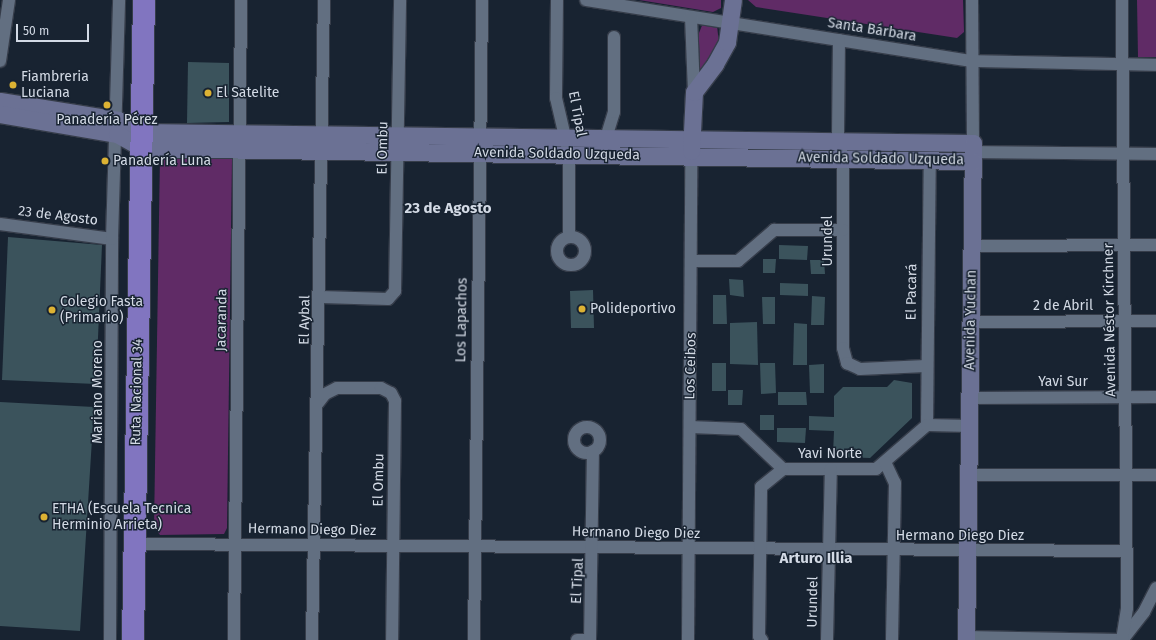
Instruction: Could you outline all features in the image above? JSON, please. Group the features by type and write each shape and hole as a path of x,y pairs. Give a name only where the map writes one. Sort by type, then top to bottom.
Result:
{"highway":[{"name":"Ruta Nacional 34","path":"144,0 147,140 146,544 144,640"},
{"name":"Ruta Nacional 34","path":"133,640 147,140 153,0"}],"street":[{"path":"0,61 9,0"},
{"name":"Mariano Moreno","path":"110,640 112,239 118,127 119,0"},
{"name":"Jacaranda","path":"234,640 241,0"},
{"name":"El Aybal","path":"312,640 321,297 324,0"},
{"name":"El Ombu","path":"321,297 393,297 398,144 400,0"},
{"name":"Los Lapachos","path":"474,640 482,0"},
{"name":"El Tipal","path":"557,0 556,98 568,146 568,234"},
{"name":"Santa Bárbara","path":"586,0 972,61 1156,65"},
{"path":"694,92 716,64 732,22 733,0"},
{"name":"Avenida Yuchan","path":"967,638 972,246 972,0"},
{"name":"Avenida Néstor Kirchner","path":"1122,0 1127,551 1127,608 1122,640"},
{"name":"Los Ceibos","path":"688,640 692,261 691,156 694,92 691,17"},
{"path":"606,138 614,112 614,37"},
{"name":"Urundel","path":"839,40 838,141 843,158 843,348 847,363 860,369 926,366"},
{"path":"0,101 118,127 147,140"},
{"path":"0,114 118,127"},
{"name":"Avenida Soldado Uzqueda","path":"568,146 606,138 692,139 838,141 972,152 1156,154"},
{"name":"Avenida Soldado Uzqueda","path":"147,140 568,146 691,156 930,160 972,152"},
{"name":"El Pacará","path":"927,426 926,366 930,160"},
{"name":"23 de Agosto","path":"0,224 112,239"},
{"path":"692,261 738,261 774,230 843,230"},
{"path":"972,246 1156,245"},
{"name":"2 de Abril","path":"971,322 1156,321"},
{"name":"El Ombu","path":"318,403 325,394 337,388 381,388 391,393 395,401 392,640"},
{"name":"Yavi Sur","path":"970,398 1156,397"},
{"path":"927,426 970,426"},
{"name":"Yavi Norte","path":"690,427 741,429 783,469 876,469 927,426"},
{"name":"El Tipal","path":"577,640 590,640 594,548 593,451"},
{"path":"885,462 895,483 892,640"},
{"path":"762,640 759,636 761,487 783,469"},
{"name":"Urundel","path":"827,640 831,469"},
{"path":"969,475 1156,475"},
{"name":"Hermano Diego Diez","path":"146,544 968,552 1127,551"},
{"path":"967,638 1122,640 1144,612 1156,588"}],"shaded area":[{"path":"639,0 721,0 721,8 713,12"},
{"path":"748,0 963,0 964,32 957,38 756,7"},
{"path":"1137,0 1156,0 1156,57 1138,57"},
{"path":"703,23 717,26 719,43 698,82 699,33"},
{"path":"160,156 232,158 227,528 224,534 160,535 154,527"}],"building":[{"name":"El Satelite","path":"188,62 229,63 229,122 187,123"},
{"name":"Colegio Fasta (Primario)","path":"8,237 102,245 96,384 2,380"},
{"path":"779,245 808,246 807,260 779,259"},
{"path":"763,259 776,259 775,273 763,273"},
{"path":"810,260 824,260 825,274 811,274"},
{"path":"729,279 743,280 744,297 730,295"},
{"path":"780,283 808,284 808,296 780,295"},
{"name":"Polideportivo","path":"593,290 594,328 571,328 570,291"},
{"path":"713,295 726,295 727,324 713,324"},
{"path":"812,296 825,297 824,325 811,325"},
{"path":"762,297 775,297 775,324 763,324"},
{"path":"757,322 758,365 730,364 730,323"},
{"path":"794,323 807,324 807,365 793,365"},
{"path":"712,363 726,363 726,391 712,391"},
{"path":"760,363 775,363 776,393 761,394"},
{"path":"824,364 824,393 810,393 809,365"},
{"path":"894,380 912,383 912,418 870,458 837,457 833,454 834,431 809,430 809,416 834,417 834,396 843,387 887,387"},
{"path":"728,390 743,390 742,405 728,405"},
{"path":"778,392 806,392 807,405 778,405"},
{"name":"ETHA (Escuela Tecnica Herminio Arrieta)","path":"0,402 94,407 80,631 0,626"},
{"path":"760,415 774,415 774,430 760,430"},
{"path":"777,428 806,428 805,443 777,442"}],"place":[{"name":"Fiambreria Luciana","path":"13,85"},
{"name":"El Satelite","path":"208,93"},
{"name":"Panadería Pérez","path":"107,105"},
{"name":"Panadería Luna","path":"105,161"},
{"name":"Polideportivo","path":"582,309"},
{"name":"Colegio Fasta (Primario)","path":"52,310"},
{"name":"ETHA (Escuela Tecnica Herminio Arrieta)","path":"44,517"}],"district":[{"name":"23 de Agosto","path":"448,209"},
{"name":"Arturo Illia","path":"816,559"}]}
